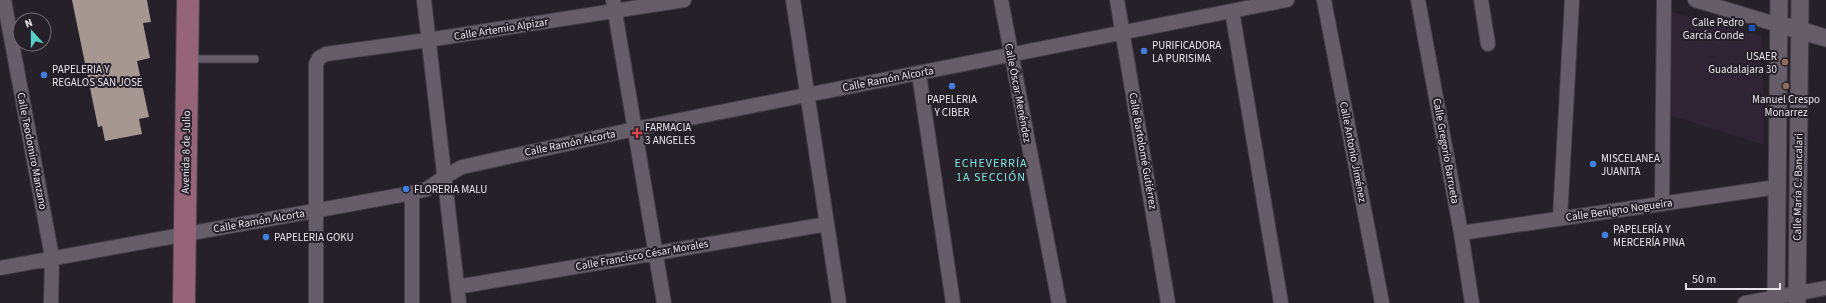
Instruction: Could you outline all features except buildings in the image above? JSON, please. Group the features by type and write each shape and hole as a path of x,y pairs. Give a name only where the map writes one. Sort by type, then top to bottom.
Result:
{"main road":[{"name":"Avenida 8 de Julio","path":"184,303 188,0"}],"street":[{"name":"Calle Teodomiro Manzano","path":"4,0 52,258 51,303"},
{"path":"424,0 459,303"},
{"name":"Calle Artemio Alpizar","path":"317,211 316,64 319,58 326,54 428,40 614,6 684,0"},
{"path":"793,0 839,303"},
{"name":"Calle Óscar Menéndez","path":"1001,0 1059,303"},
{"name":"Calle Bartolomé Gutiérrez","path":"1117,0 1168,303"},
{"name":"Calle Ramón Alcorta","path":"0,268 412,193 427,189 462,167 635,129 1287,0"},
{"name":"Calle Antonio Jiménez","path":"1324,0 1382,303"},
{"name":"Calle Gregorio Barrueta","path":"1418,0 1461,233 1472,303"},
{"path":"1481,0 1488,44"},
{"path":"1560,218 1572,0"},
{"path":"1662,203 1664,0"},
{"path":"1696,0 1826,38"},
{"name":"Calle María C. Bancalari","path":"1776,300 1779,0"},
{"name":"Calle María C. Bancalari","path":"1797,298 1800,0"},
{"path":"614,6 664,303"},
{"path":"1232,10 1281,303"},
{"path":"919,74 953,303"},
{"name":"Calle Benigno Nogueira","path":"1461,233 1777,187"},
{"path":"412,193 412,303"},
{"path":"316,303 317,211"},
{"name":"Calle Francisco César Morales","path":"457,287 827,224"},
{"path":"1745,303 1797,298 1826,288"}],"lane":[{"path":"187,59 255,59"}],"shaded area":[{"path":"1669,11 1762,36 1764,145 1669,115"}],"place":[{"name":"Calle Pedro García Conde","path":"1752,28"},
{"name":"PURIFICADORA LA PURISIMA","path":"1144,51"},
{"name":"USAER Guadalajara 30","path":"1785,62"},
{"name":"PAPELERIA Y REGALOS SAN JOSE","path":"44,75"},
{"name":"PAPELERIA Y CIBER","path":"952,86"},
{"name":"Manuel Crespo Monarrez","path":"1786,86"},
{"name":"FARMACIA 3 ANGELES","path":"637,133"},
{"name":"MISCELANEA JUANITA","path":"1593,164"},
{"name":"FLORERIA MALU","path":"406,189"},
{"name":"PAPELERÍA Y MERCERÍA PINA","path":"1605,235"},
{"name":"PAPELERIA GOKU","path":"266,237"}],"district":[{"name":"ECHEVERRÍA 1A SECCIÓN","path":"991,170"}]}
